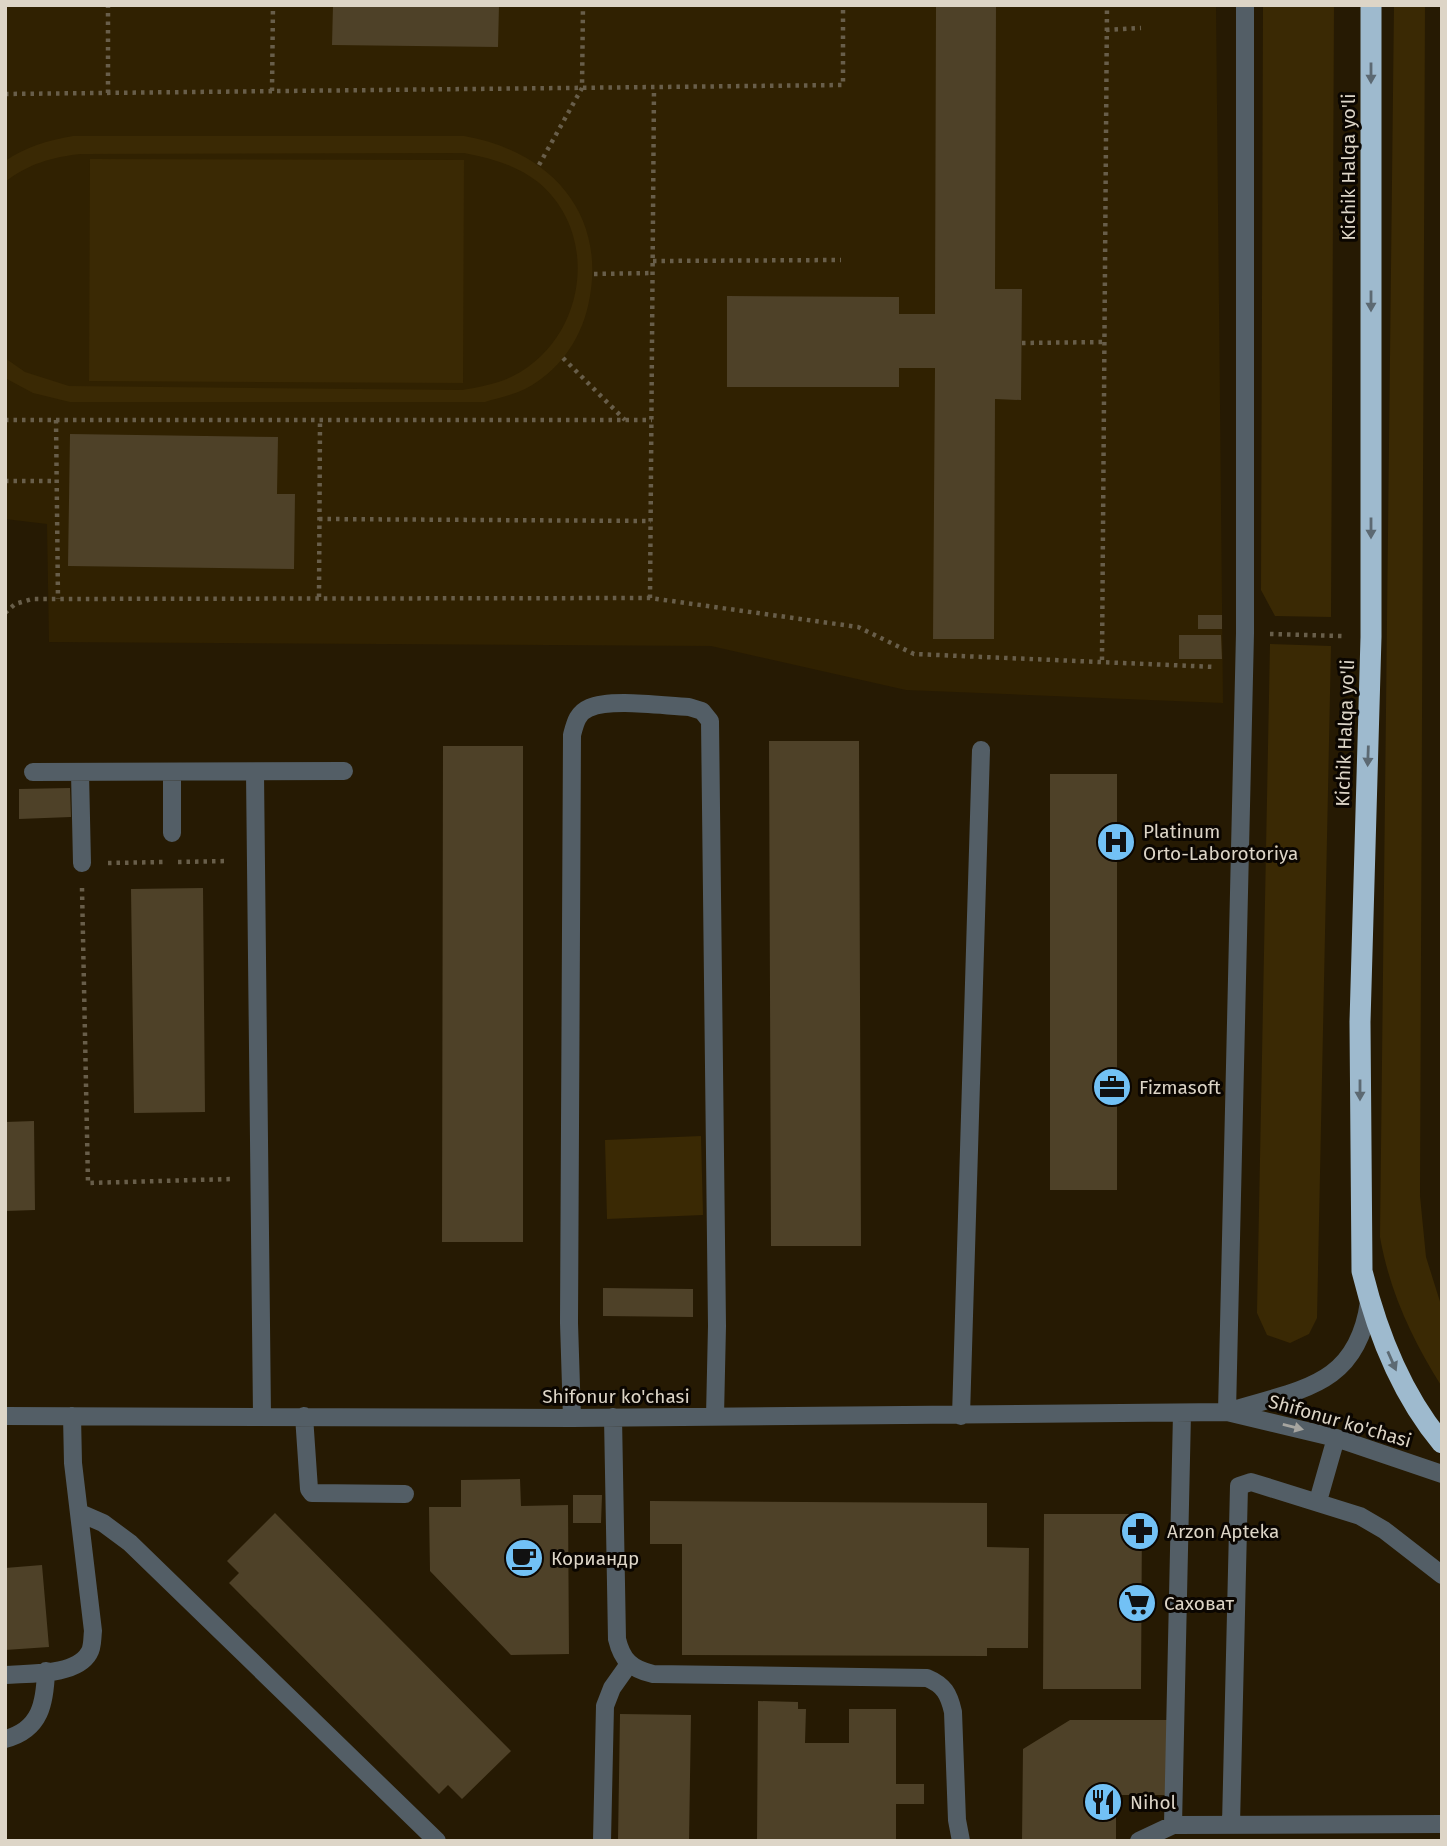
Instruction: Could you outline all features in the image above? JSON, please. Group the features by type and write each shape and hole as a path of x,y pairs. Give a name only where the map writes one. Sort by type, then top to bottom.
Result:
{"highway":[{"name":"Kichik Halqa yo'li","path":"1371,5 1371,637 1360,1022 1362,1271 1369,1303 1409,1396 1442,1443"}],"street":[{"path":"1227,1412 1245,633 1245,5"},
{"path":"572,1418 569,1309 572,735 576,718 587,708 602,705 689,707 702,711 710,721 717,1298 715,1416"},
{"path":"961,1416 981,750"},
{"path":"33,772 344,771"},
{"path":"80,772 82,863"},
{"path":"172,773 172,833"},
{"path":"254,773 262,1416"},
{"name":"Shifonur ko'chasi","path":"1227,1412 1309,1386 1340,1371 1366,1328 1369,1303"},
{"name":"Shifonur ko'chasi","path":"5,1416 572,1418 1227,1412 1336,1438 1442,1474"},
{"path":"1173,1825 1182,1413"},
{"path":"5,1675 46,1671 80,1663 90,1651 93,1631 73,1463 72,1416"},
{"path":"304,1416 309,1489 312,1493 405,1494"},
{"path":"613,1417 617,1639 621,1654 629,1664 653,1674 927,1678 940,1683 950,1697 953,1712 957,1820 961,1841"},
{"path":"1318,1501 1336,1438"},
{"path":"1231,1824 1239,1486 1251,1482 1360,1516 1384,1530 1442,1575"},
{"path":"80,1513 103,1523 130,1543 437,1841"},
{"path":"602,1841 605,1706 612,1688 629,1664"},
{"path":"5,1739 27,1730 38,1718 45,1700 46,1671"},
{"path":"1139,1841 1173,1825 1442,1824"}],"path":[{"path":"108,5 108,93"},
{"path":"272,91 273,5"},
{"path":"539,165 582,88 583,5"},
{"path":"5,94 843,85 843,5"},
{"path":"1102,660 1107,5"},
{"path":"1106,30 1142,28"},
{"path":"650,598 654,88"},
{"path":"653,261 841,260"},
{"path":"594,274 653,273"},
{"path":"1022,343 1104,342"},
{"path":"564,358 626,420"},
{"path":"5,420 652,420"},
{"path":"56,420 58,599"},
{"path":"319,597 320,422"},
{"path":"5,481 56,481"},
{"path":"319,519 651,521"},
{"path":"5,612 15,604 58,599 650,598 858,626 914,654 1244,667"},
{"path":"1245,633 1371,637"},
{"path":"228,861 82,863 88,1183 257,1178"}],"shaded area":[{"path":"5,5 1216,5 1223,703 906,690 711,646 49,642 47,524 5,519"},
{"path":"1263,5 1334,5 1331,617 1275,616 1261,590"},
{"path":"1394,5 1425,5 1420,1196 1426,1257 1442,1308 1442,1387 1421,1351 1396,1296 1380,1237"},
{"path":"73,136 464,136 495,144 523,156 547,172 566,192 581,216 590,243 592,273 584,319 566,354 548,374 520,391 485,402 70,402 33,393 5,378 5,358 25,372 69,386 475,388 507,379 537,360 556,338 569,313 576,285 577,257 571,230 558,204 530,176 493,160 464,153 81,154 41,162 22,170 5,182 5,161 38,145"},
{"path":"90,159 464,160 463,383 89,381"},
{"path":"1270,644 1331,646 1317,1318 1309,1334 1290,1343 1267,1335 1257,1313"},
{"path":"701,1136 703,1215 607,1219 605,1140"}],"building":[{"path":"333,5 499,5 498,47 332,45"},
{"path":"936,5 996,5 995,289 1022,289 1021,400 995,399 994,639 933,639 935,368 899,368 899,387 727,387 727,296 899,297 899,314 935,314"},
{"path":"70,434 278,437 277,494 295,494 294,569 68,566"},
{"path":"1198,615 1222,615 1222,629 1198,629"},
{"path":"1179,635 1221,635 1222,659 1179,659"},
{"path":"769,741 859,741 861,1246 771,1246"},
{"path":"443,746 523,746 523,1242 442,1242"},
{"path":"1050,774 1117,774 1117,1190 1050,1190"},
{"path":"70,788 71,817 19,819 19,789"},
{"path":"203,888 205,1112 134,1113 131,889"},
{"path":"34,1121 35,1210 5,1211 5,1122"},
{"path":"603,1288 693,1289 693,1317 603,1316"},
{"path":"520,1479 521,1506 568,1505 569,1654 511,1655 430,1571 429,1507 461,1507 461,1480"},
{"path":"573,1495 602,1495 601,1523 573,1523"},
{"path":"650,1501 987,1503 987,1547 1029,1548 1028,1648 987,1648 987,1656 682,1655 682,1544 650,1544"},
{"path":"275,1513 511,1751 462,1799 448,1785 439,1794 229,1583 239,1573 227,1561"},
{"path":"1044,1514 1142,1514 1141,1689 1043,1689"},
{"path":"42,1565 49,1647 5,1650 5,1568"},
{"path":"758,1701 798,1702 798,1709 806,1709 805,1743 849,1743 849,1709 896,1709 896,1784 924,1784 924,1804 896,1804 896,1841 757,1841"},
{"path":"620,1714 691,1715 689,1841 618,1841"},
{"path":"1070,1720 1168,1720 1167,1795 1116,1795 1116,1841 1022,1841 1023,1749"}],"place":[{"name":"Platinum Orto-Laborotoriya","path":"1116,842"},
{"name":"Fizmasoft","path":"1112,1087"},
{"name":"Arzon Apteka","path":"1140,1531"},
{"name":"Кориандр","path":"524,1558"},
{"name":"Саховат","path":"1137,1603"},
{"name":"Nihol","path":"1103,1802"}]}
